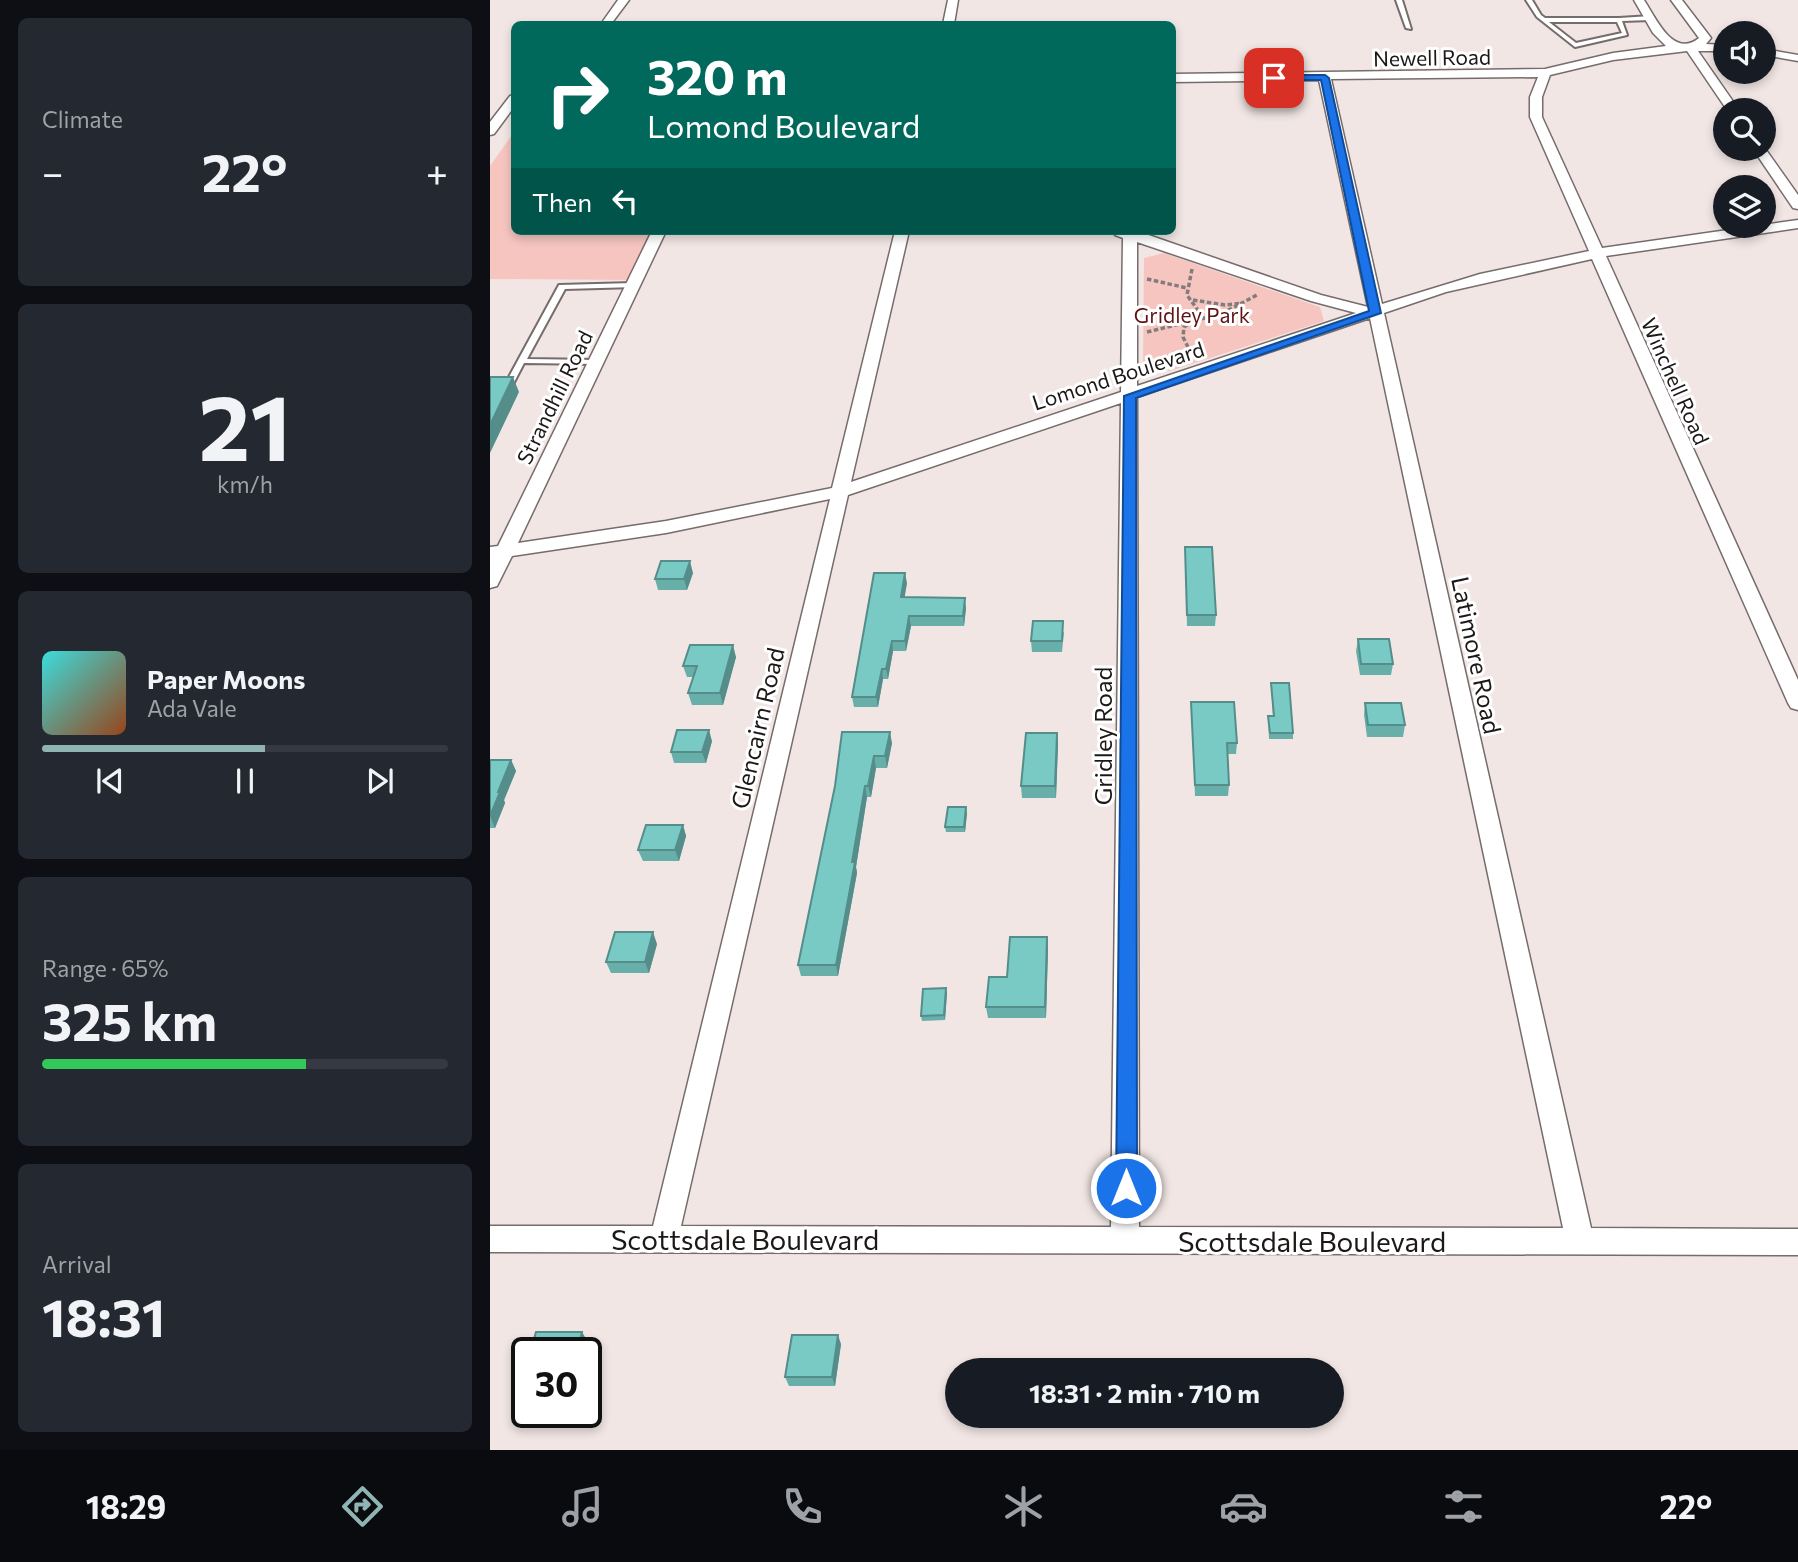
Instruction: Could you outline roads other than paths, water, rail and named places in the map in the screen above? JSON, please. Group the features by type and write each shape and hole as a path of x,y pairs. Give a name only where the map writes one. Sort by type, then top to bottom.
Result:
{"street":[{"path":"608,21 624,0"},
{"path":"950,21 953,0"},
{"path":"1639,0 1664,39 1690,48 1725,98"},
{"path":"1676,0 1705,38 1702,44 1690,48"},
{"name":"Newell Road","path":"1176,78 1545,73 1620,52 1654,48 1713,48"},
{"path":"1776,54 1798,58"},
{"name":"Winchell Road","path":"1545,73 1536,97 1536,117 1798,702"},
{"name":"Latimore Road","path":"1325,78 1580,1242"},
{"path":"490,131 511,103"},
{"path":"1767,161 1798,205"},
{"name":"Lomond Boulevard","path":"498,551 666,527 840,492 1441,289 1508,271 1595,253 1687,237 1798,225"},
{"name":"Strandhill Road","path":"490,582 498,551 596,362 657,235"},
{"name":"Glencairn Road","path":"664,1238 901,235"},
{"name":"Gridley Road","path":"1125,1240 1130,396 1126,235"},
{"path":"1135,235 1316,298 1375,313"},
{"name":"Scottsdale Boulevard","path":"490,1239 1798,1242"}],"lane":[{"path":"1399,0 1409,28"},
{"path":"1529,0 1545,20 1575,46 1625,34 1619,20"},
{"path":"1545,20 1651,18"},
{"path":"1583,20 1598,40"},
{"path":"506,389 562,287 633,285"},
{"path":"521,361 596,362"}],"park label":[{"name":"Gridley Park","path":"1192,314"}]}
